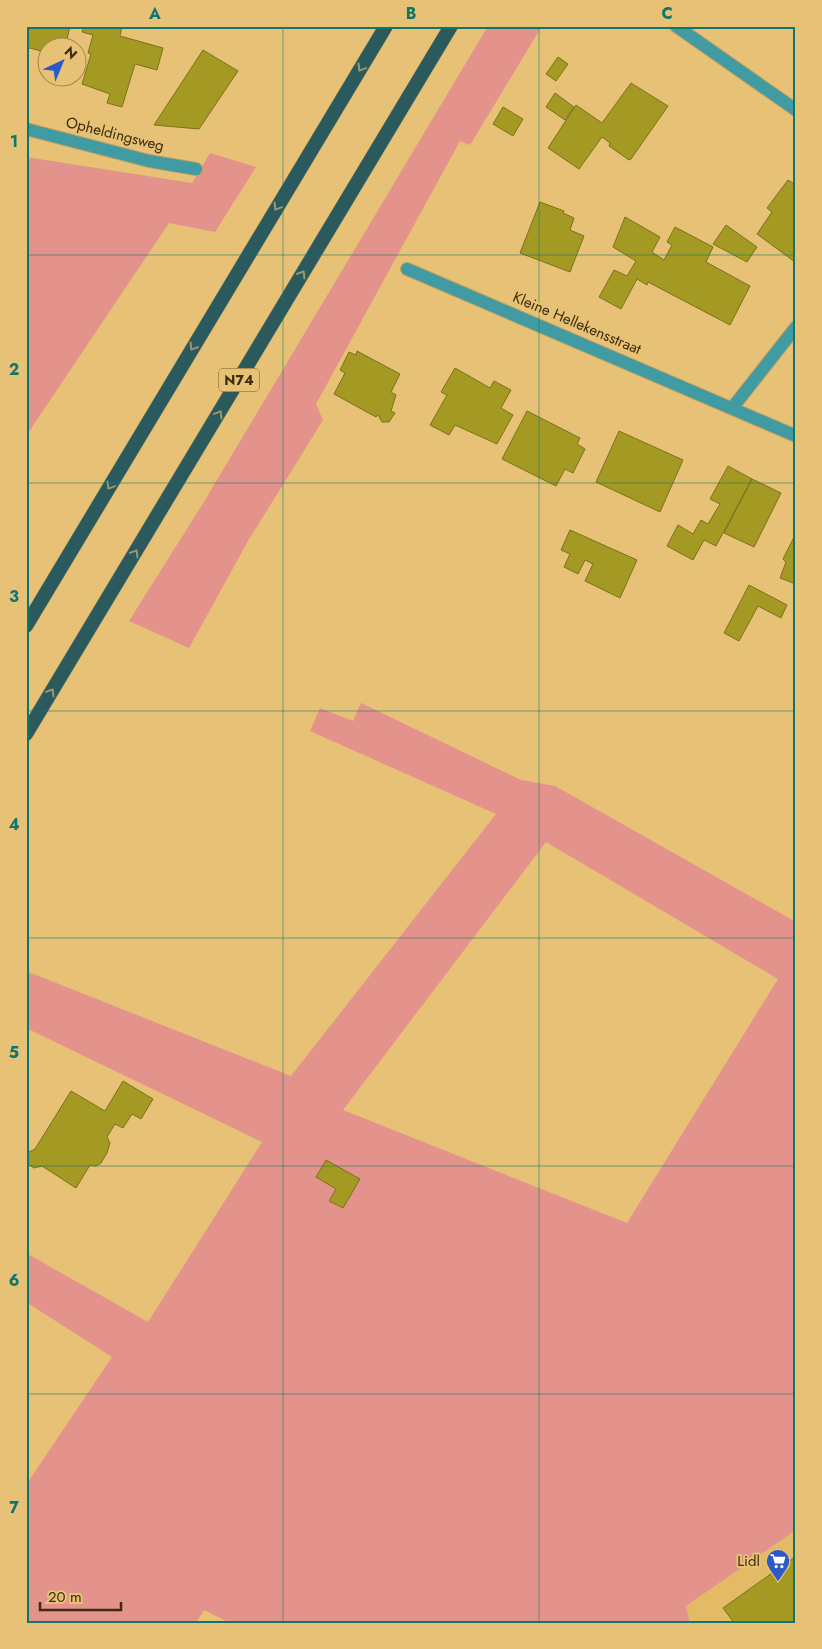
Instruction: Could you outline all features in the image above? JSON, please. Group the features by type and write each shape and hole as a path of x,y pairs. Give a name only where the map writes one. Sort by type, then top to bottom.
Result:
{"highway":[{"path":"26,626 386,26"},
{"name":"N74","path":"26,734 451,26"}],"street":[{"path":"676,26 796,110"},
{"name":"Opheldingsweg","path":"26,129 149,161 196,169"},
{"name":"Kleine Hellekensstraat","path":"407,269 733,407 796,436"},
{"path":"733,407 796,328"}],"shaded area":[{"path":"488,26 542,26 470,145 460,141 316,404 323,420 248,541 189,648 129,621 202,505"},
{"path":"210,153 256,167 215,232 169,223 26,436 26,157 192,183"},
{"path":"361,703 521,780 555,786 796,922 796,1530 686,1606 690,1623 230,1623 204,1610 196,1623 26,1623 26,1485 112,1357 26,1302 26,1253 148,1322 262,1142 26,1028 26,971 291,1076 496,814 310,731 320,708 353,721","holes":["546,842 778,979 627,1223 343,1110"]},
{"path":"796,1530 796,1623 690,1623 686,1606"}],"building":[{"path":"26,26 70,26 67,38 38,38 38,50 30,48 26,50"},
{"path":"84,26 122,26 120,36 163,48 157,70 135,64 122,107 107,103 110,94 88,86 88,64 91,54 88,53 93,35 82,32"},
{"path":"203,50 238,71 199,129 154,125"},
{"path":"558,57 568,64 556,81 546,74"},
{"path":"631,83 668,106 631,159 629,160 609,146 610,143 602,137 579,169 548,148 576,105 602,123"},
{"path":"555,93 574,107 565,120 546,107"},
{"path":"503,107 523,119 513,136 493,124"},
{"path":"788,180 796,185 795,262 757,234 772,212 767,208"},
{"path":"540,202 564,211 563,213 574,218 570,230 584,236 570,272 520,253"},
{"path":"625,217 660,237 652,252 664,260 672,245 667,242 675,227 713,247 706,262 750,286 730,325 648,282 647,285 637,279 621,309 599,297 614,270 627,276 636,261 613,247"},
{"path":"726,225 757,247 747,262 713,244"},
{"path":"357,351 400,374 391,392 396,395 391,411 395,413 389,422 382,422 378,415 376,417 334,394 345,373 340,370 349,352 356,355"},
{"path":"455,368 490,388 494,381 511,390 501,408 513,415 497,444 455,425 449,435 430,425 447,395 441,392"},
{"path":"527,411 580,438 577,444 585,449 573,473 565,469 556,486 502,459"},
{"path":"619,431 683,460 660,512 596,482"},
{"path":"728,466 752,479 716,546 704,540 693,560 667,546 678,525 693,534 701,520 708,524 720,504 710,499"},
{"path":"752,479 781,493 754,547 724,533"},
{"path":"570,530 637,560 620,598 585,581 593,564 585,560 578,574 564,567 570,554 561,550"},
{"path":"796,533 796,584 780,578 786,562 783,559"},
{"path":"749,585 787,605 781,618 758,606 739,641 724,633"},
{"path":"123,1081 153,1099 141,1119 132,1114 123,1128 115,1124 107,1137 110,1143 101,1163 96,1166 90,1165 76,1188 42,1166 34,1168 28,1164 26,1158 29,1152 35,1149 71,1091 105,1111"},
{"path":"326,1160 360,1179 343,1208 329,1201 336,1189 316,1177"},
{"name":"Lidl","path":"796,1556 796,1623 734,1623 723,1608"}],"place":[{"name":"Lidl","path":"778,1582"}]}
